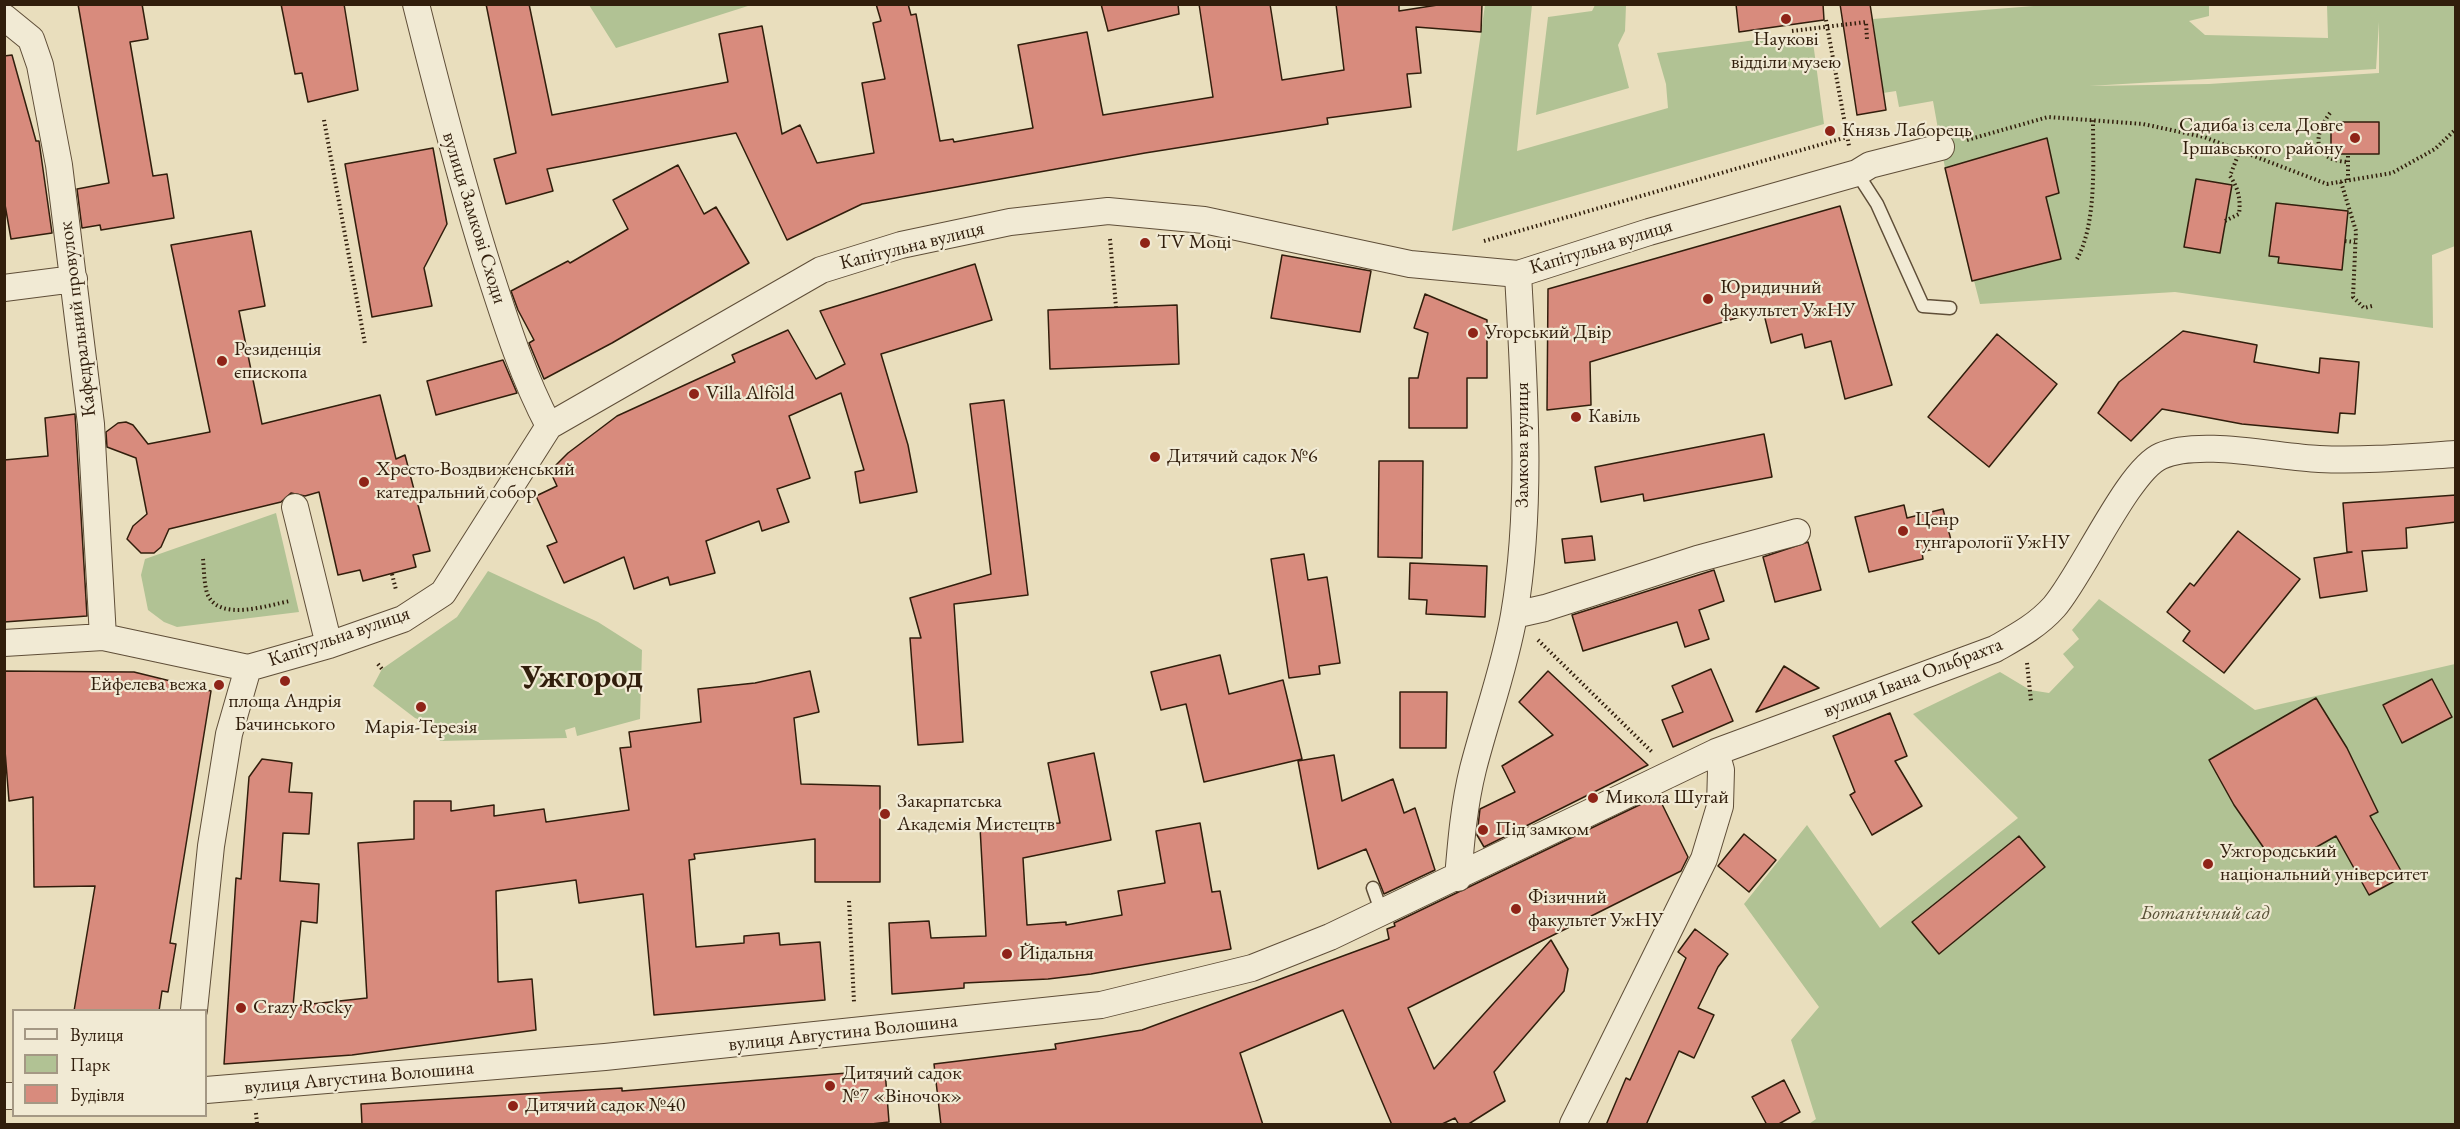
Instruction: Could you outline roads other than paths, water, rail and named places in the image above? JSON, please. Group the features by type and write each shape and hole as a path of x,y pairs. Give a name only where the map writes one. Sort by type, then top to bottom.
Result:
{"street":[{"name":"вулиця Замкові Сходи","path":"416,4 455,161 507,328 532,395 549,426"},
{"name":"Кафедральний провулок","path":"4,17 31,39 40,65 59,165 90,424 103,637"},
{"name":"Капітульна вулиця","path":"194,1009 211,846 229,734 248,668 329,645 403,619 443,593 549,426 821,270 901,245 1010,222 1108,212 1204,220 1410,264 1518,274 1649,232 1941,147"},
{"name":"Замкова вулиця","path":"1458,878 1473,772 1514,615 1525,487 1518,274"},
{"path":"4,288 74,279"},
{"name":"вулиця Івана Ольбрахта","path":"1458,878 1716,752 1995,650 2031,629 2054,607 2133,483 2160,456 2194,448 2329,459 2373,460 2456,454"},
{"path":"295,507 329,645"},
{"path":"1514,615 1545,608 1697,559 1797,532"},
{"path":"4,643 103,637 248,668"},
{"path":"1573,1125 1704,859 1720,806 1721,770 1716,752"},
{"name":"вулиця Августина Волошина","path":"207,1090 605,1057 1101,1005 1252,968 1458,878"}],"lane":[{"path":"1864,169 1877,204 1923,306 1950,308"},
{"path":"1373,888 1382,913"}],"place":[{"name":"Наукові відділи музею","path":"1786,19"},
{"name":"Князь Лаборець","path":"1830,131"},
{"name":"Садиба із села Довге Іршавського району","path":"2355,138"},
{"name":"TV Моці","path":"1145,243"},
{"name":"Юридичний факультет УжНУ","path":"1708,299"},
{"name":"Угорський Двір","path":"1473,333"},
{"name":"Резиденція єпископа","path":"222,361"},
{"name":"Villa Alföld","path":"694,394"},
{"name":"Кавіль","path":"1576,417"},
{"name":"Дитячий садок №6","path":"1155,457"},
{"name":"Хресто-Воздвиженський катедральний собор","path":"364,482"},
{"name":"Ценр гунгарології УжНУ","path":"1903,531"},
{"name":"площа Андрія Бачинського","path":"285,681"},
{"name":"Ейфелева вежа","path":"219,685"},
{"name":"Марія-Терезія","path":"421,707"},
{"name":"Микола Шугай","path":"1593,798"},
{"name":"Закарпатська Академія Мистецтв","path":"885,814"},
{"name":"Під замком","path":"1483,830"},
{"name":"Ужгородський національний університет","path":"2208,864"},
{"name":"Фізичний факультет УжНУ","path":"1516,909"},
{"name":"Йідальня","path":"1007,954"},
{"name":"Crazy Rocky","path":"241,1008"},
{"name":"Дитячий садок №7 «Віночок»","path":"830,1086"},
{"name":"Дитячий садок №40","path":"513,1106"}],"district":[{"name":"Ужгород","path":"582,678"}],"park label":[{"name":"Ботанічний сад","path":"2205,914"}]}
